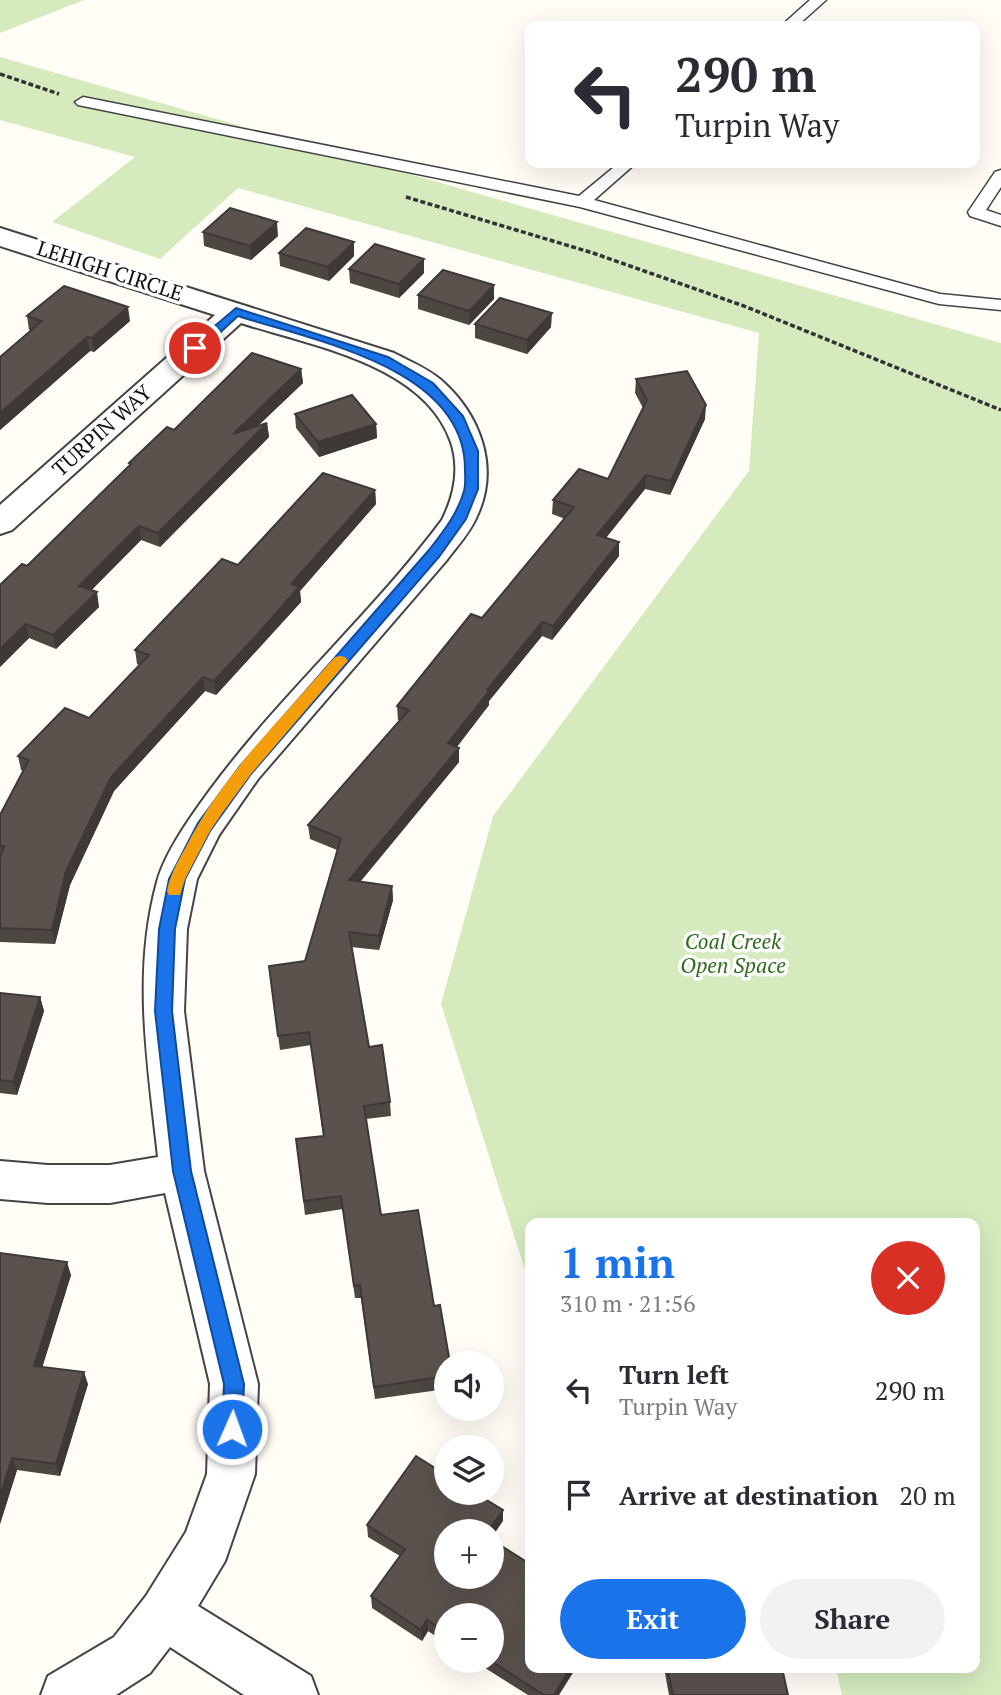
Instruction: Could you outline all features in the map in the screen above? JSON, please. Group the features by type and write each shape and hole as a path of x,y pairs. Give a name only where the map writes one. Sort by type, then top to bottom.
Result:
{"street":[{"name":"LEHIGH CIRCLE","path":"0,237 383,359 429,386 458,419 471,451 471,489 459,519 434,553 245,770 203,828 177,879 167,929 163,1011 182,1171 234,1384 231,1474 207,1544 164,1614 132,1654 66,1695"},
{"name":"TURPIN WAY","path":"0,523 236,312"},
{"path":"0,1180 48,1184 110,1184 182,1171"},
{"path":"164,1614 292,1695"}],"lane":[{"path":"794,21 819,0"},
{"path":"83,102 582,202 939,299 1001,305"},
{"path":"582,202 622,168"},
{"path":"1001,175 976,212 1001,221"}],"path":[{"path":"406,197 593,253 744,306 1001,410"}],"green space":[{"path":"0,0 84,0 0,33"},
{"name":"Coal Creek Open Space","path":"0,57 1001,343 1001,1695 842,1695 837,1673 980,1673 980,1218 525,1218 525,1270 441,1004 493,816 749,471 759,333 238,188 160,259 52,222 135,157 0,120"}],"building":[{"path":"230,208 277,222 250,246 203,232"},
{"path":"306,228 354,242 328,267 279,253"},
{"path":"375,244 424,259 399,284 349,269"},
{"path":"443,270 494,285 469,311 418,295"},
{"path":"64,286 128,307 92,338 87,337 0,413 0,357 42,321 27,316"},
{"path":"500,298 552,313 527,340 475,324"},
{"path":"252,353 301,369 233,434 267,423 158,533 139,526 79,586 97,592 53,635 26,624 0,649 0,585 22,564 27,566 167,427 174,430"},
{"path":"687,371 706,405 671,481 646,475 597,535 619,542 553,626 542,622 487,690 489,691 448,743 459,748 349,880 392,886 379,936 349,932 369,1047 382,1045 390,1102 364,1106 381,1215 418,1210 434,1306 440,1305 448,1351 434,1351 434,1378 374,1387 360,1285 354,1286 341,1196 304,1201 296,1139 324,1136 309,1032 278,1036 269,966 305,961 341,838 308,825 409,710 397,706 471,614 482,618 574,507 553,500 579,469 608,479 647,400 636,379"},
{"path":"352,395 376,424 318,442 295,414"},
{"path":"323,473 375,490 291,584 299,587 255,637 214,681 203,677 111,777 66,871 52,930 0,928 0,859 4,846 0,846 0,815 29,760 18,756 65,708 89,718 149,655 135,650 222,559 238,565"},
{"path":"0,993 40,997 13,1082 0,1080"},
{"path":"0,1253 67,1262 34,1366 84,1372 56,1464 12,1458 0,1497"},
{"path":"416,1456 434,1467 434,1505 495,1505 503,1510 497,1519 434,1519 434,1589 504,1589 504,1548 525,1561 525,1673 567,1673 554,1695 544,1695 504,1669 504,1603 434,1603 434,1624 427,1620 421,1630 371,1596 405,1549 367,1525"},
{"path":"668,1673 783,1673 788,1695 673,1695"}],"slow traffic":[{"path":"175,891 177,879 203,828 217,808 245,770 340,661"}],"route":[{"path":"195,348 236,312 383,359 429,386 458,419 471,451 471,489 459,519 434,553 245,770 203,828 177,879 167,929 163,1011 182,1171 234,1384 232,1429"}]}
